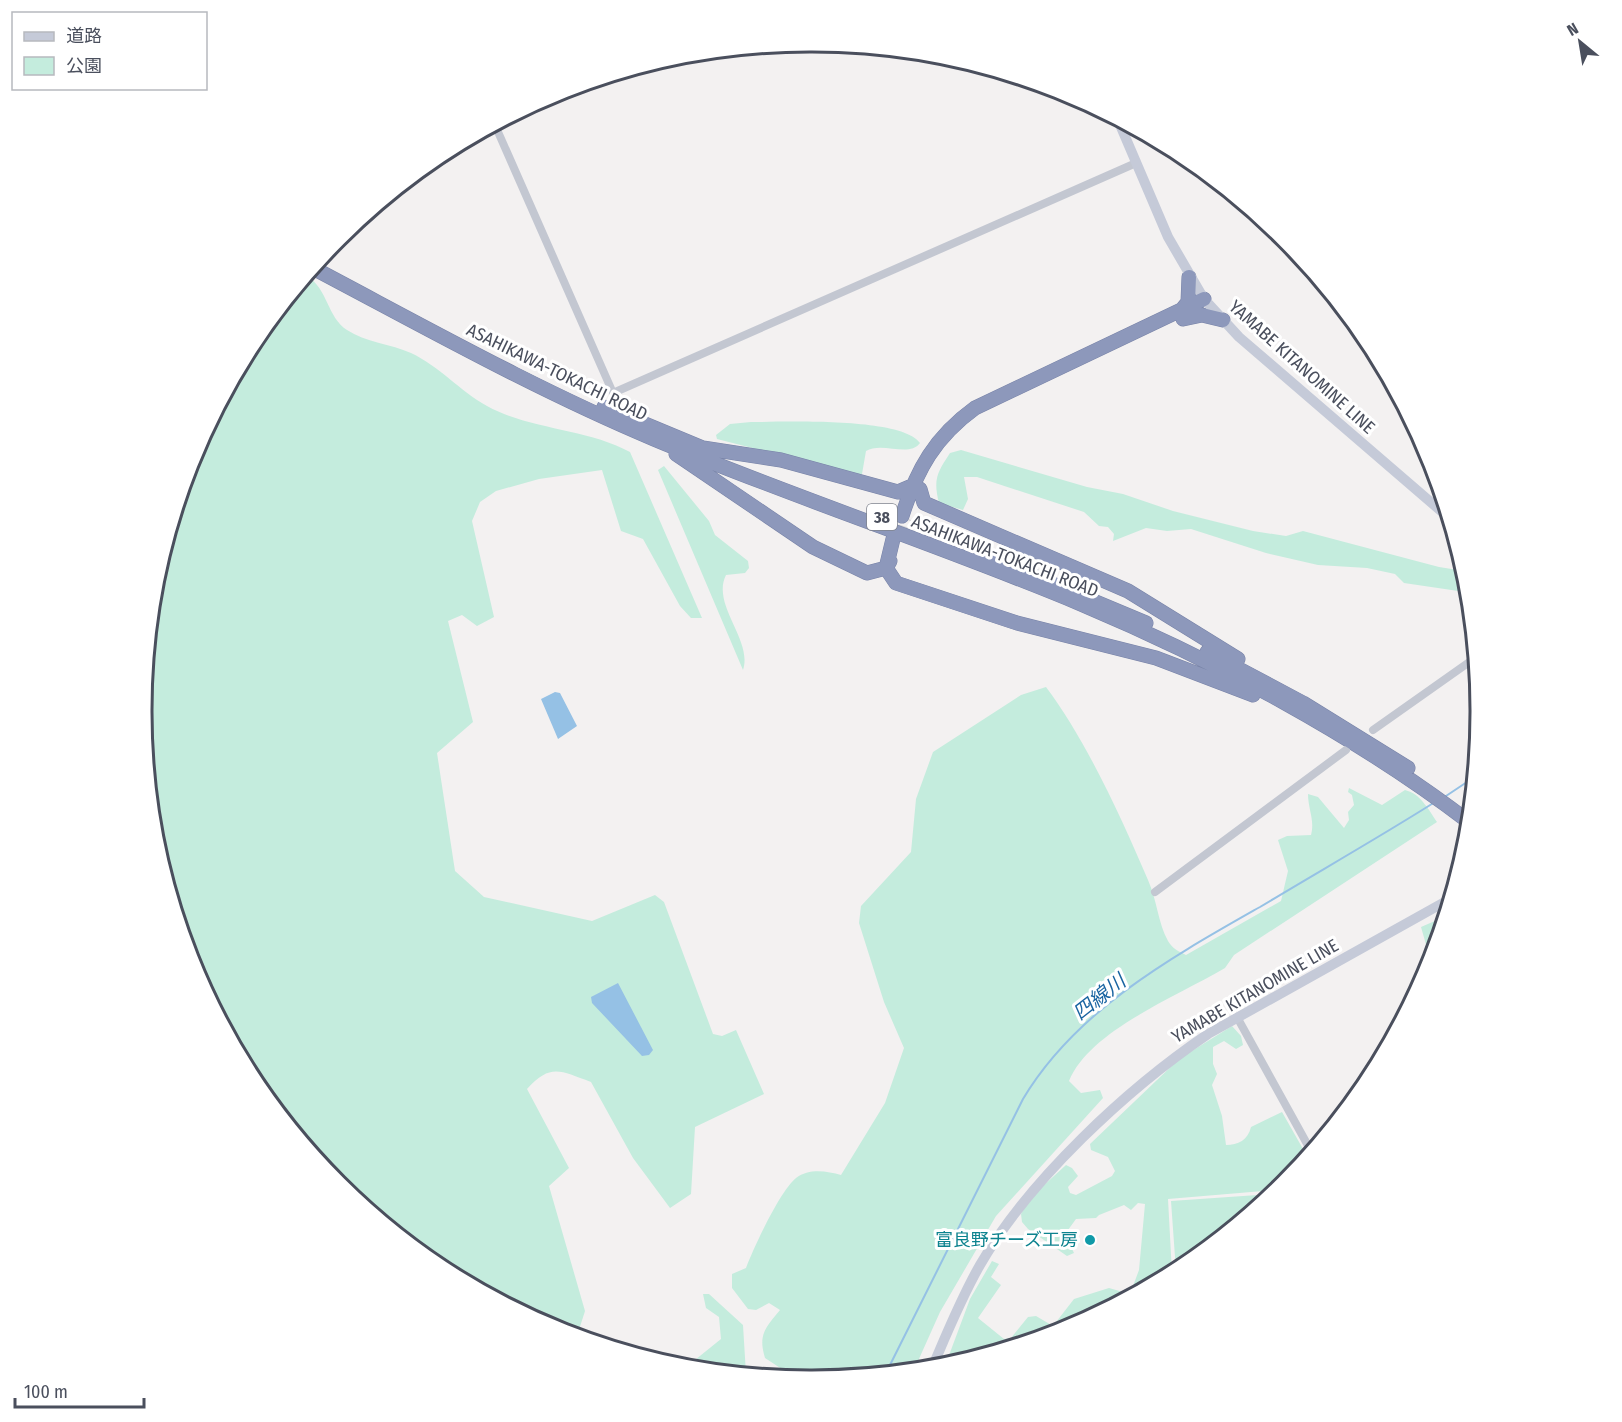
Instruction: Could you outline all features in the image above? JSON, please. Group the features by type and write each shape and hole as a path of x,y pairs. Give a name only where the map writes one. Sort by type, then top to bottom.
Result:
{"highway":[{"name":"ASAHIKAWA-TOKACHI ROAD","path":"327,265 592,402 703,448 1087,596 1222,659 1300,708"},
{"name":"ASAHIKAWA-TOKACHI ROAD","path":"321,272 497,364 653,439 1082,605 1216,667 1358,735 1432,790 1461,815"},
{"path":"1182,316 1188,302 1189,277"},
{"path":"1182,316 1207,303"},
{"path":"1182,316 1202,315 1223,320"},
{"name":"38","path":"905,517 923,463 946,431 975,408 1182,316"},
{"name":"38","path":"653,439 813,546 867,573 886,568"},
{"path":"703,448 781,460 898,492 916,487 924,503 1128,591 1219,646 1300,708"},
{"name":"38","path":"886,568 897,540"},
{"name":"38","path":"886,568 896,583 912,590 1017,623 1156,658 1300,708"},
{"name":"ASAHIKAWA-TOKACHI ROAD","path":"1432,790 1462,809"}],"main road":[{"name":"YAMABE KITANOMINE LINE","path":"1123,132 1168,237 1189,277 1207,303 1239,337 1438,508"},
{"name":"YAMABE KITANOMINE LINE","path":"937,1357 980,1265 1014,1213 1035,1188 1148,1078 1180,1053 1237,1017 1441,903"}],"street":[{"path":"498,132 613,393 1136,163"},
{"path":"1373,730 1468,663"},
{"path":"1155,892 1346,750"},
{"path":"1237,1017 1307,1144"}],"green space":[{"path":"313,281 335,318 347,330 421,358 487,406 522,420 595,438 630,452 702,618 691,618 680,606 643,539 621,531 602,470 539,479 496,491 480,502 472,521 494,617 477,626 462,615 448,621 473,722 437,753 455,871 484,897 592,921 655,895 664,902 713,1034 722,1036 736,1030 764,1094 695,1127 691,1194 670,1208 633,1158 591,1082 563,1073 550,1072 527,1089 569,1168 549,1186 585,1311 580,1327 520,1302 482,1281 445,1259 410,1233 345,1177 289,1112 263,1077 241,1040 220,1002 203,963 187,923 175,881 158,797 152,711 158,625 165,583 187,499 220,420 263,345"},
{"path":"751,422 867,425 909,435 920,443 909,449 872,448 866,451 862,474 855,474 717,439 716,435 730,424"},
{"path":"961,450 1087,487 1123,494 1173,511 1253,531 1286,536 1303,531 1454,569 1458,591 1404,583 1395,574 1367,568 1318,565 1266,553 1191,529 1167,531 1146,528 1113,541 1114,534 1108,527 1099,526 1084,512 977,477 964,477 968,499 963,510 939,503 936,488 937,476 950,453"},
{"path":"664,466 709,521 715,535 748,561 749,568 745,573 726,575 723,586 727,610 745,659 743,670 658,470"},
{"path":"1046,687 1061,708 1089,755 1138,856 1168,941 1174,948 1186,955 1281,901 1288,871 1278,840 1287,836 1311,835 1312,824 1308,794 1318,797 1344,828 1349,820 1348,812 1354,805 1352,795 1348,792 1349,788 1382,805 1405,790 1411,792 1424,803 1437,822 1234,955 1225,968 1137,1016 1096,1046 1080,1063 1069,1081 1081,1093 1100,1090 1103,1098 996,1216 940,1312 918,1360 854,1368 781,1369 765,1358 762,1343 764,1332 780,1310 769,1303 756,1310 748,1309 732,1288 732,1274 746,1268 768,1220 796,1178 812,1172 841,1175 885,1103 904,1048 884,1002 859,923 861,906 911,852 916,799 933,752 1021,695"},
{"path":"1436,921 1426,945 1421,927"},
{"path":"1232,1026 1241,1036 1243,1045 1236,1049 1224,1041 1213,1047 1213,1064 1217,1074 1212,1085 1222,1116 1226,1145 1242,1141 1248,1135 1251,1127 1282,1112 1303,1149 1261,1191 1168,1199 1171,1262 1134,1285 1139,1270 1145,1204 1138,1203 1131,1210 1124,1205 1096,1218 1076,1219 1068,1230 1077,1242 1072,1249 1074,1253 1067,1256 1028,1229 1022,1222 1021,1214 1031,1197 1066,1165 1072,1168 1078,1176 1068,1187 1070,1193 1076,1195 1112,1176 1115,1171 1108,1157 1091,1150 1090,1144 1179,1059"},
{"path":"1257,1195 1175,1260 1171,1201"},
{"path":"992,1261 999,1264 991,1277 1001,1285 978,1318 1004,1339 1011,1338 1028,1317 1036,1316 1050,1324 1023,1335 949,1355 970,1299"},
{"path":"1109,1288 1121,1291 1056,1322 1074,1299"},
{"path":"703,1294 709,1294 743,1325 746,1366 696,1359 721,1339 719,1317 706,1308"}],"water":[{"path":"555,692 560,693 577,726 558,739 541,699"},
{"path":"618,983 653,1050 649,1055 642,1056 592,1003 591,997"}],"waterway":[{"name":"四線川","path":"1443,798 1465,783"},
{"name":"四線川","path":"890,1365 1023,1099 1045,1067 1070,1038 1098,1012 1160,966 1435,802"}],"tunnel":[{"path":"901,540 908,519"}],"place":[{"name":"富良野チーズ工房","path":"1090,1240"}]}
